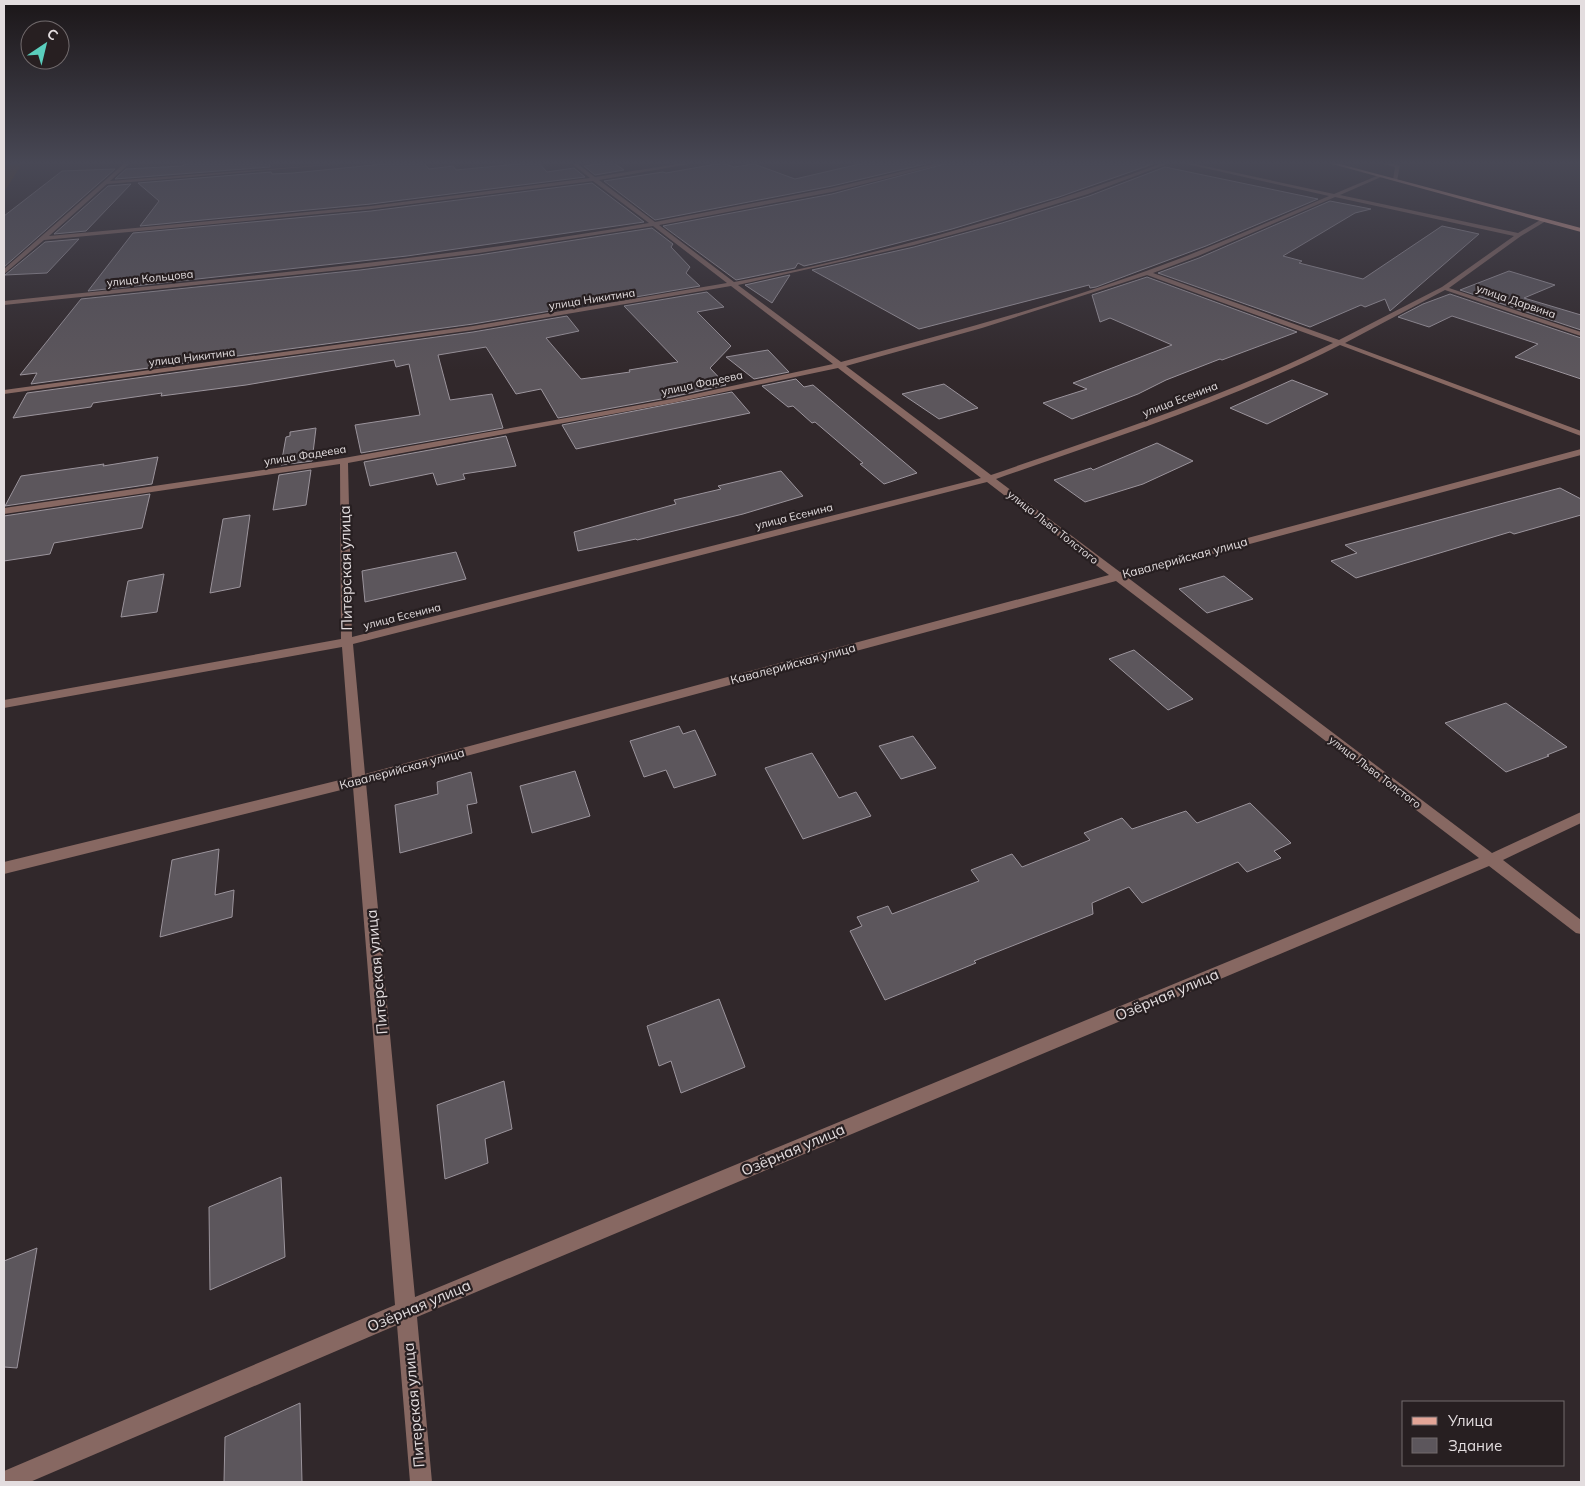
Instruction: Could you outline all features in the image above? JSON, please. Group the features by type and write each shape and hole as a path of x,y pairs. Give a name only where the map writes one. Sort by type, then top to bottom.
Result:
{"street":[{"path":"4,272 50,231"},
{"path":"42,238 119,231"},
{"name":"улица Кольцова","path":"4,303 309,272 609,231"},
{"name":"улица Льва Толстого","path":"664,231 1581,928"},
{"name":"улица Никитина","path":"4,392 323,350 591,311 734,284 847,259 954,231"},
{"name":"улица Фадеева","path":"4,511 344,461 672,401 840,365 990,324 1147,273 1196,255 1250,231"},
{"path":"1502,231 1519,235"},
{"name":"улица Есенина","path":"4,704 348,642 990,478 1156,420 1249,384 1340,342 1444,288 1525,231"},
{"path":"1147,273 1340,342 1581,434"},
{"name":"улица Дарвина","path":"1444,288 1581,334"},
{"name":"Кавалерийская улица","path":"4,868 360,780 1581,452"},
{"name":"Питерская улица","path":"344,461 348,642 421,1482"},
{"name":"Озёрная улица","path":"4,1482 406,1311 1490,860 1581,817"}],"building":[{"path":"4,231 44,231 4,267"},
{"path":"57,231 82,231 54,234"},
{"path":"151,231 579,231 407,256 88,291 133,233"},
{"path":"631,231 656,231 673,244 671,247 690,267 686,273 700,286 618,300 613,294 558,304 562,309 473,324 31,384 37,373 20,375 81,299 360,270 479,255"},
{"path":"670,231 943,231 804,266 798,263 795,268 736,280"},
{"path":"971,231 1241,231 1096,287 1090,288 1089,285 919,329 812,270 914,247"},
{"path":"1260,231 1324,231 1283,256 1302,261 1299,263 1363,279 1434,231 1467,231 1479,234 1390,311 1385,299 1365,307 1361,305 1310,327 1158,273 1199,258"},
{"path":"79,239 47,273 5,275 45,242"},
{"path":"1509,271 1555,285 1524,298 1581,315 1581,330 1460,290"},
{"path":"790,275 772,303 745,285"},
{"path":"1147,277 1297,332 1222,360 1220,359 1166,380 1138,394 1072,419 1043,403 1087,389 1073,383 1172,345 1110,318 1100,322 1092,295"},
{"path":"707,292 724,307 697,312 731,346 710,368 726,385 558,418 541,389 516,394 486,347 438,355 450,400 492,394 503,428 361,453 355,425 420,415 409,364 396,367 394,360 246,385 161,396 162,393 93,403 91,407 13,418 27,393 473,332 567,316 579,331 546,338 581,379 630,372 629,370 678,362 624,306"},
{"path":"1450,294 1581,338 1581,379 1515,357 1538,344 1452,316 1429,327 1398,317 1423,304"},
{"path":"768,350 789,372 754,379 726,357"},
{"path":"796,379 804,387 813,385 917,473 884,484 860,464 863,463 815,422 812,423 793,406 788,407 762,386"},
{"path":"1292,380 1328,394 1267,424 1230,408"},
{"path":"944,384 978,408 939,419 902,394"},
{"path":"732,392 750,413 576,449 562,425"},
{"path":"316,428 312,461 281,465 286,437 290,436 290,432"},
{"path":"506,436 516,466 463,474 465,479 437,485 433,473 370,486 364,462"},
{"path":"1157,443 1193,461 1143,484 1085,502 1054,480 1091,468 1093,470"},
{"path":"158,457 152,484 5,506 21,476"},
{"path":"311,470 306,505 273,510 279,475"},
{"path":"781,471 803,496 743,514 637,540 578,551 574,532 676,504 674,500 721,489 718,486"},
{"path":"1560,488 1581,499 1581,515 1514,534 1510,532 1356,578 1331,561 1357,553 1345,545"},
{"path":"150,494 142,528 54,543 50,554 4,561 4,516"},
{"path":"250,515 240,587 210,593 223,519"},
{"path":"456,552 466,579 365,602 362,571"},
{"path":"164,574 157,612 121,617 128,581"},
{"path":"1224,576 1253,599 1207,613 1179,589"},
{"path":"1134,650 1193,699 1168,710 1109,659"},
{"path":"1506,703 1567,747 1547,755 1549,756 1506,772 1445,723"},
{"path":"679,726 683,734 695,730 716,775 674,788 666,770 644,777 630,741"},
{"path":"913,736 936,768 901,779 879,746"},
{"path":"812,753 839,798 856,792 871,816 803,839 765,768"},
{"path":"575,771 590,816 532,833 520,786"},
{"path":"471,772 477,803 467,805 472,833 400,853 395,805 438,794 437,782"},
{"path":"1250,803 1291,843 1274,851 1281,858 1247,872 1238,862 1142,903 1129,887 1092,903 1093,914 974,961 976,963 885,1000 850,931 862,926 857,917 888,906 892,914 979,881 971,870 1012,854 1022,867 1090,840 1084,833 1122,818 1132,829 1186,811 1197,823"},
{"path":"219,849 215,895 234,890 232,917 160,937 172,860"},
{"path":"719,999 745,1067 681,1093 671,1061 659,1066 647,1026"},
{"path":"504,1081 512,1129 485,1139 488,1163 445,1179 437,1105"},
{"path":"281,1177 285,1257 210,1290 209,1207"},
{"path":"37,1248 17,1368 4,1367 4,1261"},
{"path":"300,1403 302,1482 224,1482 225,1437"}]}
